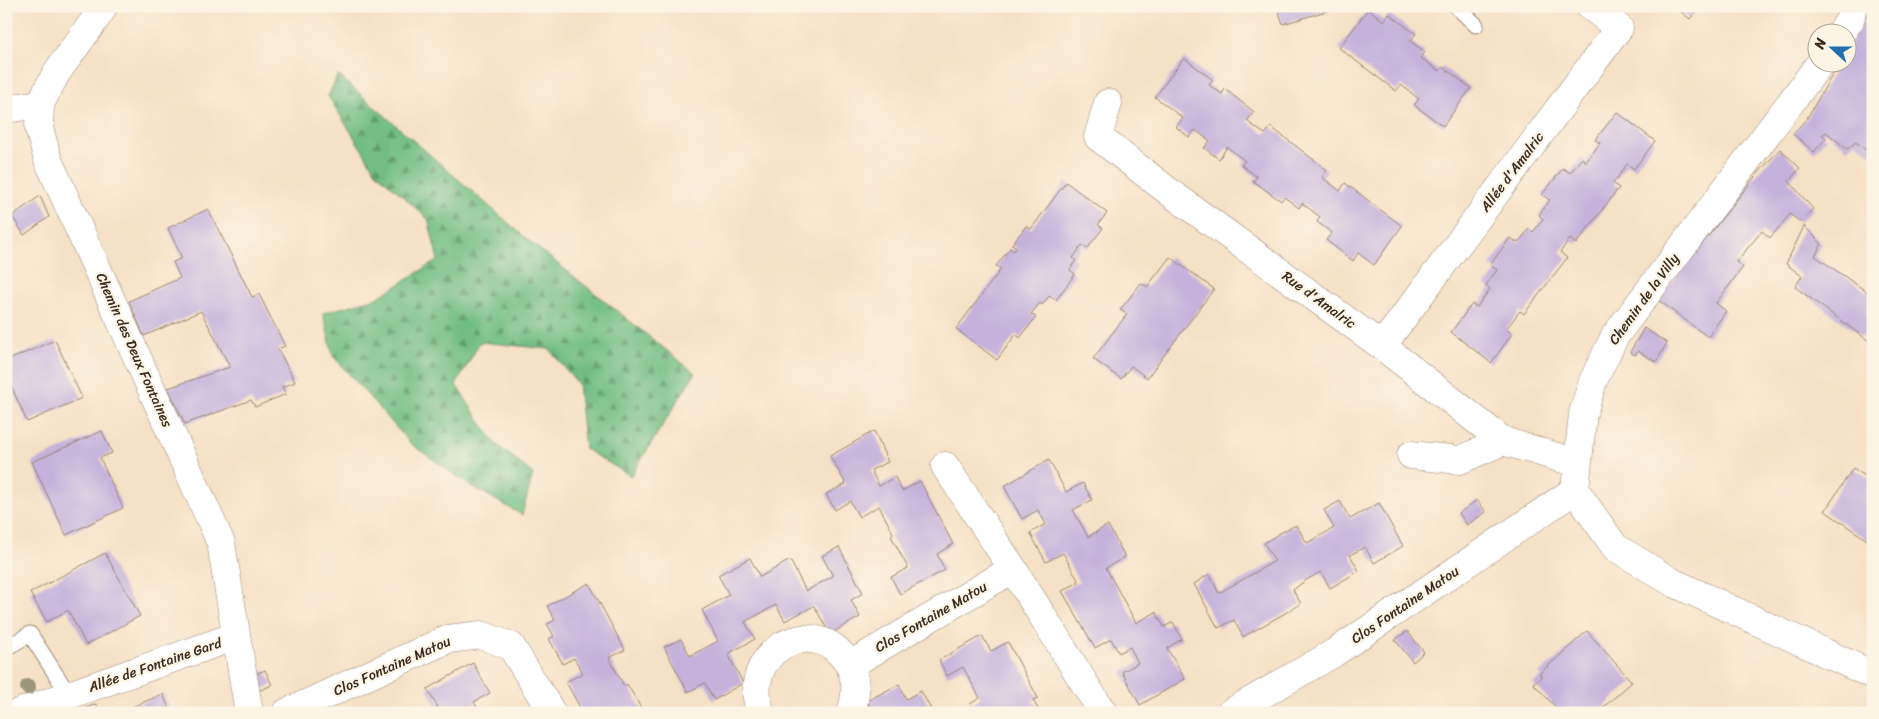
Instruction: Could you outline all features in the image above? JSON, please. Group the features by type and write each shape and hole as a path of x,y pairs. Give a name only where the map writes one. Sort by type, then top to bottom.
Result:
{"street":[{"name":"Chemin des Deux Fontaines","path":"103,6 101,12 57,72 40,104 39,128 48,160 221,543 249,713"},
{"name":"Allée d'Amalric","path":"1382,346 1619,28 1590,6"},
{"path":"1848,22 1853,6"},
{"name":"Chemin de la Villy","path":"1575,490 1583,413 1593,381 1615,336 1813,72"},
{"name":"Rue d'Amalric","path":"1108,103 1098,137 1172,194 1382,346 1503,441 1577,463"},
{"path":"6,109 40,104"},
{"path":"1411,455 1460,460 1503,441"},
{"path":"945,466 1013,569 1103,713"},
{"path":"1575,490 1615,548 1672,582 1873,675"},
{"name":"Clos Fontaine Matou","path":"1230,713 1334,653 1575,490"},
{"name":"Clos Fontaine Matou","path":"850,665 1013,569"},
{"name":"Clos Fontaine Matou","path":"286,713 448,639 481,635 511,646 552,713"},
{"name":"Allée de Fontaine Gard","path":"18,713 236,636"},
{"path":"761,713 757,701 756,685 760,670 768,656 780,646 795,640 812,639 827,643 840,652 850,665 856,681 856,699 851,713"}],"lane":[{"path":"1456,6 1476,24"},
{"path":"6,648 30,634 69,695"}],"green space":[{"path":"338,75 528,240 695,373 631,476 585,449 578,384 549,349 480,342 456,385 494,442 533,474 522,515 468,484 411,444 333,356 323,313 377,298 438,260 428,219 376,172 328,96"}],"building":[{"path":"1277,6 1329,6 1330,10 1283,24"},
{"path":"1673,6 1700,6 1690,19"},
{"path":"1368,9 1384,21 1389,14 1416,34 1410,41 1425,52 1421,58 1439,71 1443,67 1471,88 1443,126 1414,105 1419,99 1401,85 1396,91 1339,48"},
{"path":"1868,12 1873,14 1873,60 1869,69 1873,72 1873,156 1856,142 1847,149 1826,132 1822,135 1826,138 1814,152 1793,134 1807,118 1834,72 1856,72 1856,33"},
{"path":"1184,58 1213,80 1209,85 1222,94 1225,89 1254,112 1247,121 1256,128 1265,134 1271,127 1327,170 1322,177 1340,191 1345,183 1402,226 1374,265 1358,253 1353,261 1326,240 1332,233 1317,222 1320,217 1302,203 1299,208 1284,197 1281,201 1253,181 1257,177 1241,165 1245,161 1227,147 1219,159 1204,148 1210,141 1195,130 1189,137 1176,127 1183,118 1155,97"},
{"path":"1617,112 1655,141 1634,169 1627,164 1613,183 1619,188 1576,244 1570,239 1560,252 1567,258 1524,314 1520,311 1506,329 1512,334 1491,363 1451,332 1472,304 1477,307 1490,289 1486,285 1497,270 1490,265 1510,238 1518,243 1529,229 1533,232 1543,219 1539,215 1550,200 1542,195 1563,168 1570,173 1582,158 1586,162 1600,143 1595,140"},
{"path":"1780,149 1800,168 1789,181 1813,209 1800,222 1790,214 1770,238 1762,231 1736,262 1743,267 1716,303 1726,311 1708,337 1658,300 1754,178"},
{"path":"1066,182 1107,213 1098,225 1103,228 1087,249 1082,245 1073,258 1076,260 1070,270 1075,274 1056,300 1049,296 1042,305 1040,303 1031,314 1036,317 1020,338 1016,334 997,360 956,329 1001,269 996,266 1010,248 1014,251 1016,247 1012,244 1026,226 1031,229"},
{"path":"40,196 49,217 24,235 12,216"},
{"path":"208,209 252,297 259,294 285,346 278,349 295,382 282,387 286,394 255,407 251,400 185,424 168,388 230,367 201,311 144,336 129,301 180,278 173,262 182,258 168,228"},
{"path":"1804,226 1822,244 1815,256 1873,296 1873,344 1795,287 1802,276 1786,264"},
{"path":"1170,257 1214,289 1147,378 1131,366 1121,379 1093,359 1127,314 1120,310 1141,283 1147,287"},
{"path":"1644,328 1667,343 1656,362 1638,351 1635,355 1630,352"},
{"path":"55,340 82,398 27,422 6,374 6,361"},
{"path":"102,431 112,453 100,458 123,508 66,535 32,462"},
{"path":"874,431 888,462 871,470 879,486 895,477 902,491 920,481 953,544 937,554 945,570 900,594 891,577 908,568 891,536 893,533 879,506 859,517 850,501 835,510 826,494 846,484 830,456"},
{"path":"1049,460 1066,492 1083,483 1092,500 1073,510 1088,537 1108,525 1125,557 1106,568 1136,623 1156,612 1164,627 1173,622 1182,639 1167,648 1185,679 1140,705 1122,672 1138,663 1130,647 1119,653 1111,639 1095,648 1062,591 1079,582 1071,567 1063,553 1046,562 1030,533 1046,524 1038,510 1022,519 1004,486"},
{"path":"1853,468 1873,481 1873,544 1825,511"},
{"path":"1477,500 1486,512 1467,525 1459,513"},
{"path":"1340,501 1350,519 1379,503 1403,546 1374,563 1365,547 1350,555 1359,571 1330,588 1321,572 1306,580 1293,590 1301,604 1243,637 1234,620 1218,628 1194,584 1209,574 1219,593 1275,561 1264,543 1280,533 1296,525 1307,543 1334,528 1324,510"},
{"path":"839,547 863,593 851,600 860,617 830,634 814,606 785,621 776,605 745,622 755,639 728,654 743,683 714,700 705,683 688,692 664,647 681,639 690,656 718,641 702,610 729,595 718,575 750,558 760,577 790,560 806,591 833,576 822,556"},
{"path":"105,553 140,616 86,645 68,610 47,622 30,593"},
{"path":"589,583 625,650 609,658 624,686 627,684 644,713 583,713 566,682 583,673 574,658 563,664 549,639 554,636 547,624 555,620 547,606"},
{"path":"1407,631 1424,652 1413,662 1395,640"},
{"path":"1587,631 1632,682 1597,713 1561,713 1533,683 1542,676 1539,674"},
{"path":"982,636 991,651 1008,642 1038,698 1033,700 1039,711 1036,713 975,713 970,704 980,698 963,667 947,676 939,660"},
{"path":"473,663 490,693 474,702 480,713 441,713 427,689"},
{"path":"265,670 272,685 258,691 256,674"},
{"path":"899,684 906,699 921,691 933,713 874,713 867,701"},
{"path":"163,694 171,713 117,713"},
{"path":"96,704 100,713 79,713 78,711"}]}
